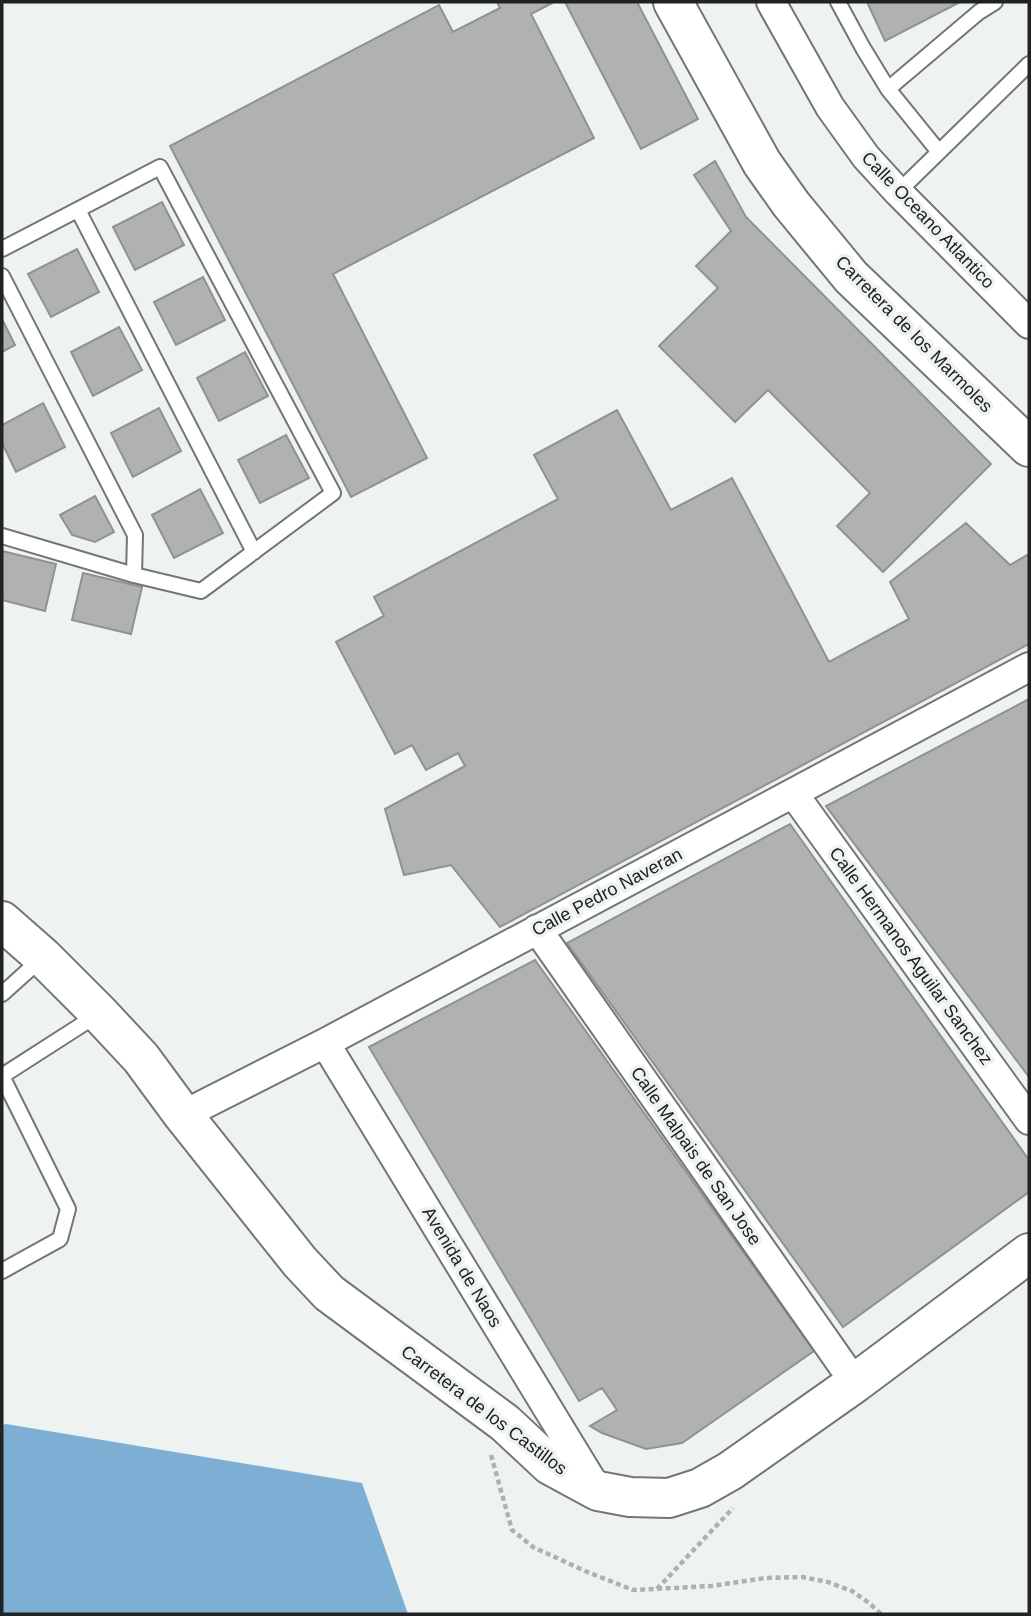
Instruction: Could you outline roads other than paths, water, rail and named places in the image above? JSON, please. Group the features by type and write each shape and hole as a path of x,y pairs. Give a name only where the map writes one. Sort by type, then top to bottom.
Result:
{"main road":[{"name":"Carretera de los Marmoles","path":"673,2 762,163 791,204 851,277 1029,447"},
{"name":"Carretera de los Castillos","path":"2,920 43,957 141,1059 300,1262 329,1293 505,1423 550,1465 598,1491 630,1497 669,1497 700,1488 730,1471 855,1383 1029,1253"}],"street":[{"name":"Calle Oceano Atlantico","path":"771,2 830,107 866,157 1029,324"},
{"name":"Calle Pedro Naveran","path":"183,1115 325,1043 1029,667"},
{"name":"Calle Hermanos Aguilar Sanchez","path":"793,793 1029,1120"},
{"name":"Calle Malpais de San Jose","path":"537,929 855,1383"},
{"name":"Avenida de Naos","path":"325,1043 598,1491"}],"lane":[{"path":"838,2 888,89 939,152"},
{"path":"888,89 979,12 995,2"},
{"path":"898,192 1029,64"},
{"path":"2,249 160,167 333,492 201,591 134,575 2,536"},
{"path":"78,209 254,552"},
{"path":"2,276 135,534 134,575"},
{"path":"2,994 43,957"},
{"path":"2,1271 60,1239 68,1209 2,1076 99,1013"}],"water":[{"path":"2,1425 362,1483 408,1614 2,1614"}]}
